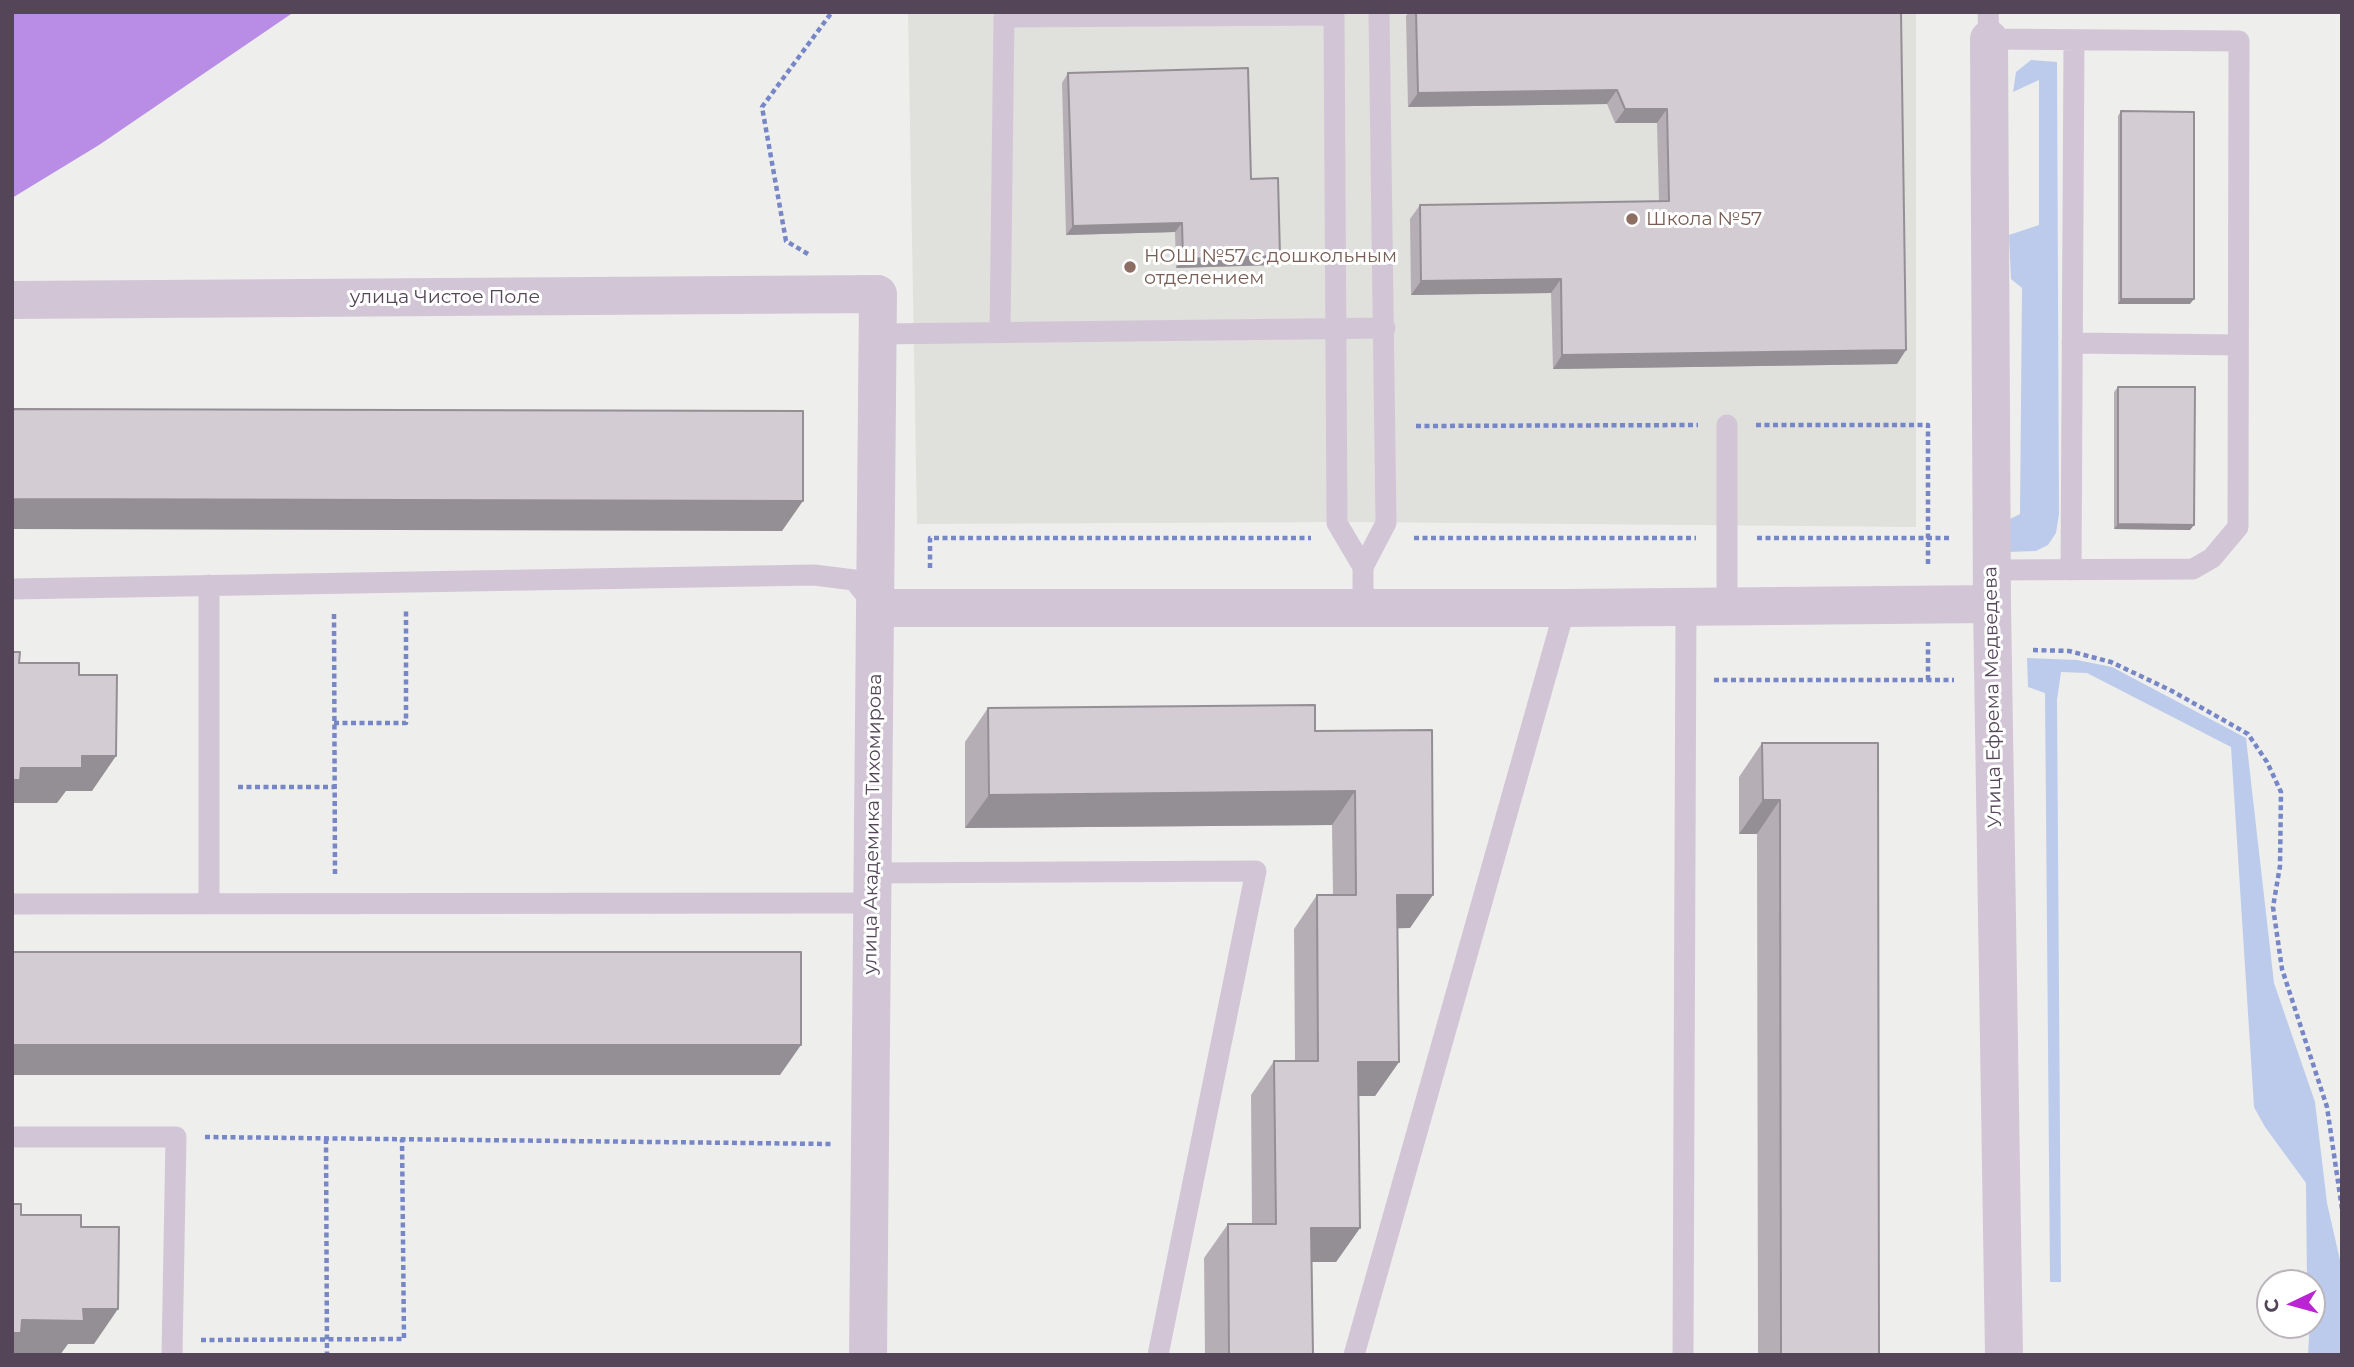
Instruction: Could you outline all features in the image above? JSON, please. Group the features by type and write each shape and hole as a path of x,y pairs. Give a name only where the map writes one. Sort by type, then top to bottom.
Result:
{"street":[{"name":"Улица Ефрема Медведева","path":"1988,25 1993,680 2004,1355"},
{"name":"улица Чистое Поле","path":"12,300 878,294"},
{"name":"улица Академика Тихомирова","path":"868,1355 878,294"},
{"path":"876,608 1928,605 1992,571"}],"lane":[{"path":"1363,608 1363,567 1386,523 1379,12"},
{"path":"1000,332 1004,17 1334,15 1337,523 1363,567"},
{"path":"1988,25 2074,40 2239,41 2238,527 2212,558 2193,569 1992,571"},
{"path":"2071,570 2074,40"},
{"path":"878,334 1385,328"},
{"path":"2073,343 2238,345"},
{"path":"1727,425 1727,606"},
{"path":"12,589 814,575 854,580 876,608"},
{"path":"209,585 209,904"},
{"path":"1683,1355 1686,606"},
{"path":"1354,1355 1565,608"},
{"path":"12,904 335,904 872,888 1256,871 1158,1355"},
{"path":"12,1137 176,1137 172,1347"}],"path":[{"path":"809,254 786,241 762,107 831,12"},
{"path":"1386,426 1928,425 1928,680"},
{"path":"930,608 930,538 1346,538"},
{"path":"1379,538 1928,538 1992,571"},
{"path":"334,723 406,723 406,582"},
{"path":"334,583 335,904"},
{"path":"2033,650 2069,651 2110,662 2172,691 2248,734 2267,762 2281,792 2280,866 2273,907 2282,969 2327,1107 2342,1209"},
{"path":"1685,680 1993,680"},
{"path":"209,787 335,787"},
{"path":"176,1137 869,1145"},
{"path":"326,1139 327,1355"},
{"path":"172,1347 404,1339 402,1139"}],"shaded area":[{"path":"12,12 294,12 99,145 12,198"},
{"path":"908,12 1916,12 1916,527 1351,522 917,524"},
{"path":"2031,60 2057,62 2059,514 2056,533 2048,545 2036,551 2007,552 2006,521 2020,514 2022,288 2011,279 2009,235 2039,225 2039,80 2013,92 2016,72"},
{"path":"2027,658 2077,660 2112,667 2246,738 2274,983 2315,1102 2327,1203 2342,1269 2342,1355 2308,1355 2309,1339 2326,1339 2326,1269 2307,1269 2306,1183 2265,1127 2254,1107 2231,747 2087,673 2061,672 2057,700 2061,1282 2050,1282 2045,693 2028,687"}],"building":[{"path":"1416,12 1901,12 1906,350 1562,355 1561,279 1421,281 1420,205 1669,201 1667,109 1625,109 1617,90 1418,93"},
{"path":"1248,68 1251,179 1278,178 1280,256 1183,259 1182,223 1073,226 1068,73"},
{"path":"2121,111 2194,112 2194,299 2121,299"},
{"path":"2118,387 2195,387 2194,525 2118,524"},
{"path":"12,409 803,411 803,501 12,499"},
{"path":"12,652 20,652 19,663 79,663 79,675 117,675 116,756 82,756 82,768 21,768 20,780 12,780"},
{"path":"1315,705 1315,731 1432,730 1433,895 1397,895 1399,1062 1358,1062 1360,1228 1311,1228 1313,1355 1229,1355 1228,1224 1276,1224 1274,1061 1318,1061 1317,895 1356,895 1355,791 989,795 988,708"},
{"path":"1762,743 1878,743 1879,1355 1781,1355 1780,800 1763,800"},
{"path":"12,952 801,952 801,1045 12,1045"},
{"path":"12,1204 21,1204 21,1215 81,1215 81,1227 119,1227 118,1309 83,1309 84,1321 22,1320 21,1333 12,1333"}],"place":[{"name":"Школа №57","path":"1632,219"},
{"name":"НОШ №57 с дошкольным отделением","path":"1130,267"}]}
